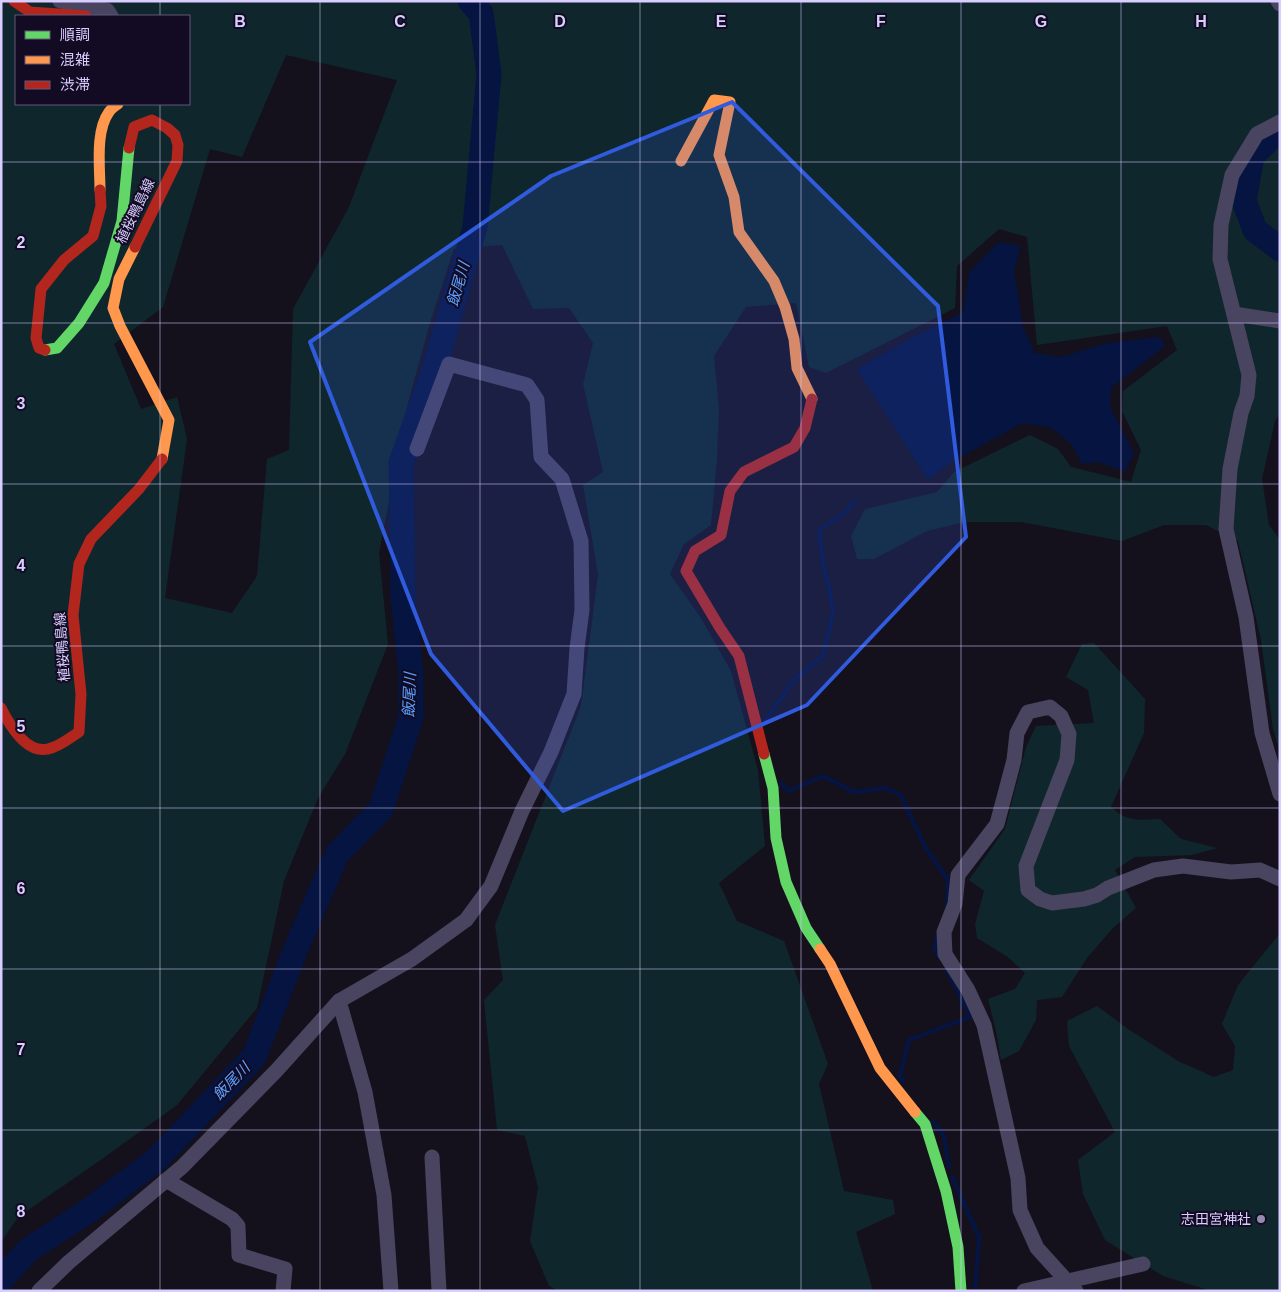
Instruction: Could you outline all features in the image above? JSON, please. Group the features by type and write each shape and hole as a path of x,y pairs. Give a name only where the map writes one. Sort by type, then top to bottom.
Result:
{"street":[{"path":"14,1 30,12 72,15"},
{"path":"60,1 107,10 110,15"},
{"path":"680,161 714,100 730,102 719,155 734,198 739,232 774,281 785,307 794,339 797,368 812,399 805,428 794,447 744,472 730,490 721,535 695,551 686,571 739,656 773,788 776,838 786,882 806,928 830,964 880,1068 925,1124 946,1191 958,1247 961,1291"},
{"name":"植桜鴨島線","path":"1,708 7,720 30,747 46,750 79,732 81,694 73,615 79,564 91,539 139,489 163,458 169,420 120,326 113,308 119,279 177,161 178,141 169,128 152,120 134,127 128,151 122,221 104,283 79,323 57,348 45,350 39,348 36,338 41,289 64,260 93,236 101,206 99,148 103,124 109,112 117,105"},
{"path":"1280,122 1257,134 1232,175 1221,225 1220,259 1249,375 1247,396 1241,413 1230,469 1226,529 1246,617 1262,733 1280,794"},
{"path":"1234,314 1280,321"},
{"path":"39,1291 70,1262 182,1167 277,1070 339,1001 412,960 466,920 491,886 522,811 552,752 574,694 582,610 581,541 562,479 542,457 537,400 527,385 449,364 417,448"},
{"path":"1070,1286 1037,1248 1020,1210 1016,1169 984,1025 968,990 945,954 944,932 955,904 958,875 997,824 1014,760 1017,733 1028,712 1050,707 1062,716 1069,734 1066,760 1026,866 1028,890 1040,899 1052,902 1084,899 1154,870 1183,866 1231,872 1260,870 1280,879"},
{"path":"339,1001 365,1092 382,1186 391,1291"},
{"path":"432,1157 439,1291"},
{"path":"166,1180 232,1219 238,1226 238,1255 285,1269 283,1291"},
{"path":"1024,1291 1070,1286 1143,1264"}],"highlighted area":[{"path":"732,102 938,306 966,537 807,705 563,811 431,654 310,342 551,176"}],"green space":[{"path":"1,1 1280,1 1280,414 1275,421 1262,479 1269,525 1280,540 1280,753 1273,729 1261,640 1238,541 1206,525 1164,525 1122,541 1021,522 965,522 927,531 874,559 857,559 851,536 865,509 937,492 954,472 1030,435 1058,449 1071,467 1131,482 1141,450 1122,411 1123,391 1177,350 1167,326 1037,345 1027,237 999,229 957,266 955,308 826,373 809,367 796,303 746,307 714,356 719,409 711,525 684,544 670,574 701,618 731,671 758,770 765,846 719,883 737,921 784,941 828,1064 819,1084 844,1191 893,1200 895,1214 856,1232 873,1291 558,1291 549,1286 530,1241 538,1187 525,1136 497,1130 484,1000 503,980 495,925 581,706 598,575 583,485 603,472 583,384 593,343 569,308 533,309 502,245 454,249 430,323 408,403 379,553 388,644 345,754 318,798 284,881 257,1008 177,1105 18,1217 1,1242","holes":["286,55 397,80 349,207 293,309 289,450 267,459 257,576 232,613 165,598 187,439 177,397 141,409 114,344 163,307 210,149 242,157"]},
{"path":"1094,643 1145,699 1144,733 1111,807 1128,818 1140,820 1160,819 1181,839 1217,848 1192,855 1135,857 1115,870 1136,908 1112,929 1087,958 1062,997 1037,1000 1036,1020 1019,1051 1001,1060 988,999 1015,989 1025,973 1008,957 977,938 975,924 984,891 969,880 1005,829 1026,747 1036,726 1094,723 1088,690 1066,677 1082,644"},
{"path":"1280,933 1280,1291 1211,1291 1163,1276 1105,1240 1083,1194 1078,1160 1115,1132 1069,1046 1067,1021 1097,1006 1128,1029 1178,1061 1214,1077 1233,1070 1235,1046 1222,1024 1238,985"}],"water":[{"path":"999,242 1021,246 1014,270 1023,327 1035,353 1061,357 1107,343 1160,337 1165,346 1111,388 1110,407 1134,453 1125,472 1098,462 1082,464 1072,445 1052,428 1023,423 951,462 928,480 857,369 909,339 963,312 969,272"}],"waterway":[{"name":"飯尾川","path":"1,1280 28,1250 87,1212 156,1160 254,1057 297,946 337,854 381,809 411,717 411,674 403,596 401,463 434,370 475,227 489,74 481,13 470,1"},
{"path":"1280,132 1276,133 1252,156 1244,201 1255,230 1280,249"},
{"path":"763,724 794,680 823,656 833,613 829,587 824,571 819,530 846,512 854,501"},
{"path":"781,783 788,791 823,776 854,792 885,788 901,795 925,847 948,880 947,908"},
{"path":"938,934 934,948 939,957"},
{"path":"903,1081 900,1076 909,1040 970,1017 946,968"},
{"path":"933,1121 944,1136 949,1167"},
{"path":"952,1177 979,1237 975,1291"}],"traffic: fast":[{"path":"45,350 57,348 79,323 104,283 122,221 129,148"},
{"path":"764,754 773,788 776,838 786,882 806,928 820,949"},
{"path":"915,1112 925,1124 946,1191 958,1247 961,1291"}],"traffic: slow":[{"path":"681,161 714,100 730,102 719,155 734,197 739,232 774,281 785,307 794,339 797,368 812,399"},
{"path":"100,190 100,139 105,120 109,112 117,105"},
{"path":"135,247 119,279 113,308 120,326 169,420 162,459"},
{"path":"820,949 830,964 880,1068 915,1112"}],"traffic: jam":[{"path":"14,1 30,12 72,15"},
{"path":"129,148 134,127 152,120 175,135 178,145 177,161 135,247"},
{"path":"45,350 39,348 36,338 41,289 64,260 93,236 101,206 100,190"},
{"path":"764,754 739,656 686,571 695,551 721,535 730,491 744,472 794,447 805,428 812,399"},
{"path":"1,708 19,736 32,747 48,749 64,742 79,732 81,694 73,615 79,564 91,539 139,489 162,459"}],"place":[{"name":"志田宮神社","path":"1261,1219"}]}
